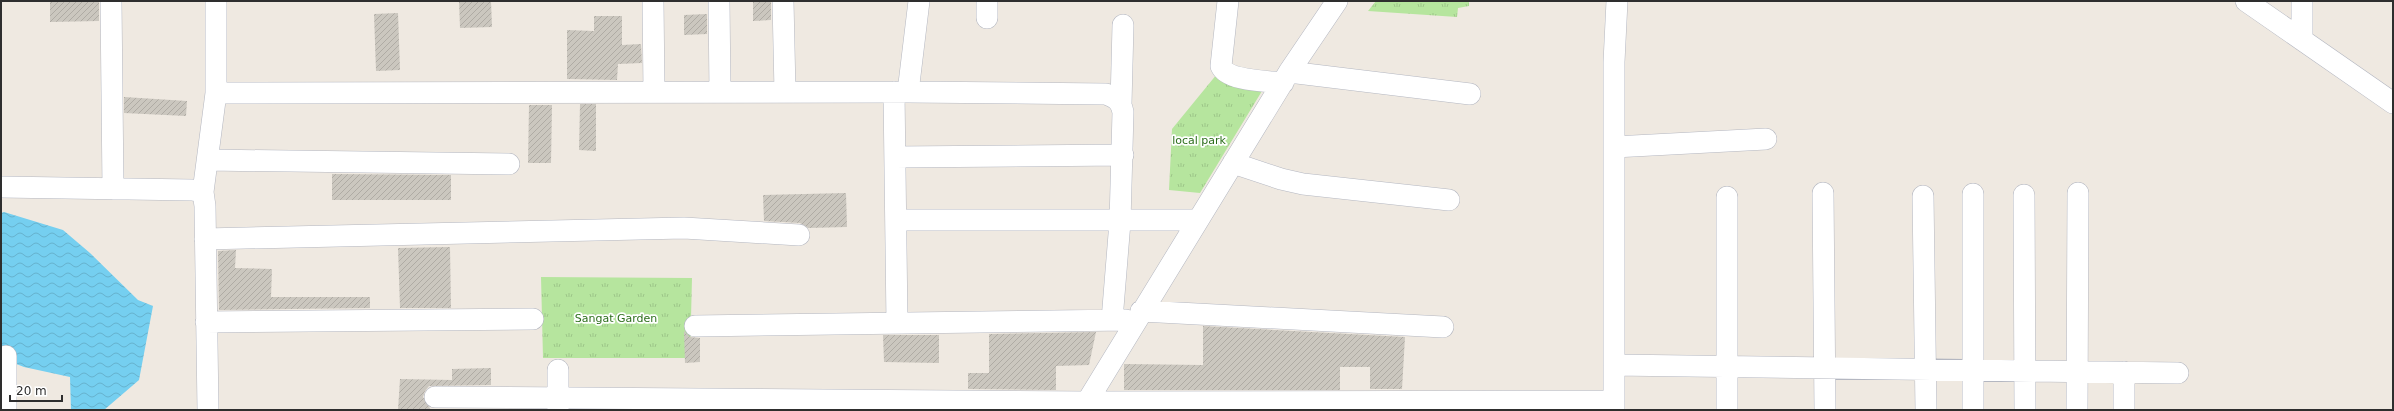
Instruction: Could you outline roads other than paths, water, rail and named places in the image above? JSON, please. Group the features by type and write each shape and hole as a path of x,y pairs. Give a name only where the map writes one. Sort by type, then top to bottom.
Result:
{"street":[{"path":"111,1 113,189"},
{"path":"208,410 205,206 203,192 216,93 216,1"},
{"path":"653,1 654,92"},
{"path":"719,1 720,92"},
{"path":"783,1 785,92"},
{"path":"897,323 895,157 901,92 919,1"},
{"path":"1228,1 1221,66 1223,71 1233,77 1286,77 1470,94"},
{"path":"1084,406 1286,77 1337,1"},
{"path":"436,397 493,404 1084,406 1614,405 1614,147 1617,1"},
{"path":"2246,1 2393,103"},
{"path":"2302,1 2302,40"},
{"path":"1112,320 1120,222 1123,155 1123,25"},
{"path":"216,93 901,92 1106,94 1116,98 1122,104"},
{"path":"1614,147 1766,139"},
{"path":"895,157 1123,155"},
{"path":"208,160 509,164"},
{"path":"1233,163 1303,184 1449,200"},
{"path":"1,187 192,190 203,192"},
{"path":"1823,193 1825,410"},
{"path":"2077,410 2078,193"},
{"path":"1973,194 1973,410"},
{"path":"2024,195 2025,410"},
{"path":"1923,196 1926,410"},
{"path":"1727,197 1727,410"},
{"path":"896,220 1120,222 1198,220"},
{"path":"205,239 684,228 799,235"},
{"path":"695,326 1112,320 1139,316 1443,327"},
{"path":"206,322 534,319"},
{"path":"6,356 6,410"},
{"path":"1614,365 2178,373"},
{"path":"558,370 558,404"},
{"path":"2124,372 2124,410"}],"water":[{"path":"4,212 63,230 90,253 138,300 153,306 139,380 104,410 71,410 70,377 24,367 1,358 1,213"}],"park label":[{"name":"local park","path":"1199,140"},
{"name":"Sangat Garden","path":"616,318"}]}
